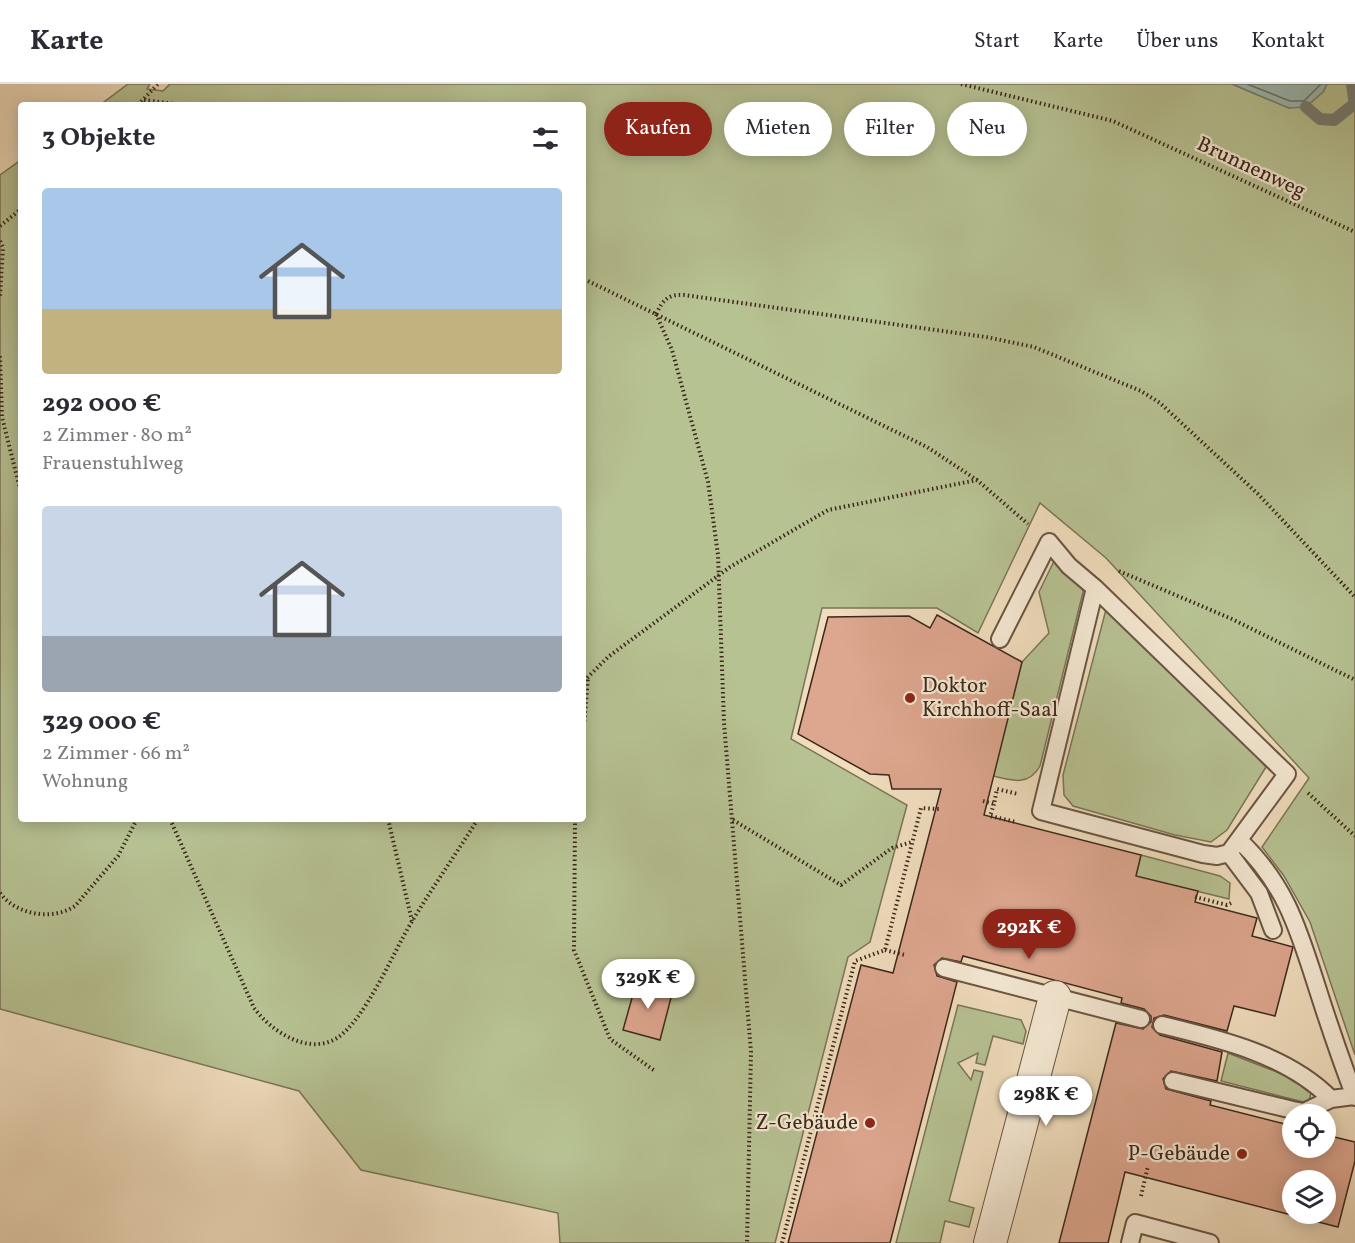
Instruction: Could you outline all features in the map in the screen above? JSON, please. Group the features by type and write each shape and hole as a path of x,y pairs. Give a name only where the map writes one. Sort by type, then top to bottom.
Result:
{"street":[{"path":"990,1243 1054,998"}],"lane":[{"path":"1000,639 1049,542 1069,566 1095,588 1287,774 1234,847 1217,856 1203,854 1041,811 1095,588"},
{"path":"1234,847 1259,893 1273,930"},
{"path":"1173,1081 1304,1112 1331,1099 1355,1096 1299,930 1278,885 1257,858 1234,847"},
{"path":"944,968 1141,1020"},
{"path":"1162,1025 1273,1059 1306,1076 1331,1099"},
{"path":"1130,1243 1135,1223 1210,1243"}],"path":[{"path":"141,102 158,84"},
{"name":"Brunnenweg","path":"961,84 1113,121 1355,232"},
{"path":"144,99 164,102"},
{"path":"0,226 18,211"},
{"path":"0,241 3,247 0,296"},
{"path":"586,280 927,447 977,480 1049,542"},
{"path":"656,314 666,298 673,294 986,337 1034,347 1141,391 1160,403 1258,494 1355,597"},
{"path":"656,314 672,350 708,482 720,573 724,723 751,1052 747,1243"},
{"path":"0,356 2,417 18,481"},
{"path":"586,678 608,657 720,573 766,544 828,510 977,480"},
{"path":"1095,588 1112,572 1124,572 1232,619 1355,680"},
{"path":"586,701 588,676"},
{"path":"1287,774 1355,836"},
{"path":"997,789 1025,796 1023,807 1019,822 990,816 997,789"},
{"path":"983,801 994,804"},
{"path":"1023,807 1041,811"},
{"path":"885,950 921,808 939,809"},
{"path":"732,819 841,885 892,848 912,842"},
{"path":"0,893 5,900 34,914 65,912 75,906 118,856 135,822"},
{"path":"171,822 254,1008 264,1022 279,1033 310,1044 336,1039 351,1024 367,1001 412,922 476,822"},
{"path":"389,822 412,922"},
{"path":"575,822 574,950 610,1039 655,1071"},
{"path":"1195,897 1201,898"},
{"path":"782,1243 855,961 885,950 905,955"}],"green space":[{"path":"128,84 150,84 147,89 163,91 170,84 1232,84 1289,108 1323,92 1327,84 1355,84 1355,1055 1310,922 1284,876 1262,847 1309,778 1106,558 1040,503 978,633 937,608 822,608 791,739 907,805 870,942 848,957 775,1243 560,1243 558,1213 361,1170 299,1091 0,1009 0,175 18,162 18,822 586,822 586,102 104,102"},
{"path":"1055,559 1084,588 1040,766 1031,777 1025,779 1013,780 993,776 1022,662 1049,633 1039,592"},
{"path":"1110,594 1266,767 1227,830 1211,842 1175,835 1073,806 1064,795 1063,775"},
{"path":"1141,855 1220,876 1230,883 1229,899 1176,886 1133,886"},
{"path":"958,1005 1021,1020 1026,1031 1023,1044 993,1036 985,1065 976,1063 978,1053 958,1063 971,1080 974,1070 983,1072 949,1201 974,1208 969,1227 945,1221 940,1243 896,1243"},
{"path":"1228,1053 1295,1079 1311,1093 1309,1101 1303,1102 1221,1081"}],"water":[{"path":"1232,84 1327,84 1323,92 1306,107 1289,108"}],"building":[{"path":"937,615 1022,662 984,815 1141,855 1136,876 1198,891 1195,902 1257,918 1252,936 1293,947 1275,1016 1234,1006 1227,1031 1164,1015 1154,1018 1152,1027 1160,1035 1222,1052 1217,1081 1171,1071 1163,1079 1166,1089 1211,1101 1210,1105 1282,1123 1282,1158 1336,1158 1336,1137 1355,1142 1355,1161 1338,1227 1326,1224 1336,1224 1336,1170 1282,1170 1282,1213 1125,1172 1108,1243 1059,1243 1116,1023 1143,1029 1151,1022 1151,1016 1144,1009 1121,1003 1122,998 963,956 961,962 942,958 934,965 937,976 957,982 890,1243 788,1243 861,965 893,973 941,789 892,789 889,775 870,774 798,734 828,617 909,616 930,628"},
{"path":"637,980 673,990 660,1040 623,1030"}],"waterway":[{"path":"1352,84 1355,106"},
{"path":"1306,107 1320,119 1334,120 1353,105"}],"place":[{"name":"Doktor Kirchhoff-Saal","path":"910,698"},
{"name":"Z-Gebäude","path":"870,1123"},
{"name":"P-Gebäude","path":"1242,1154"}]}
